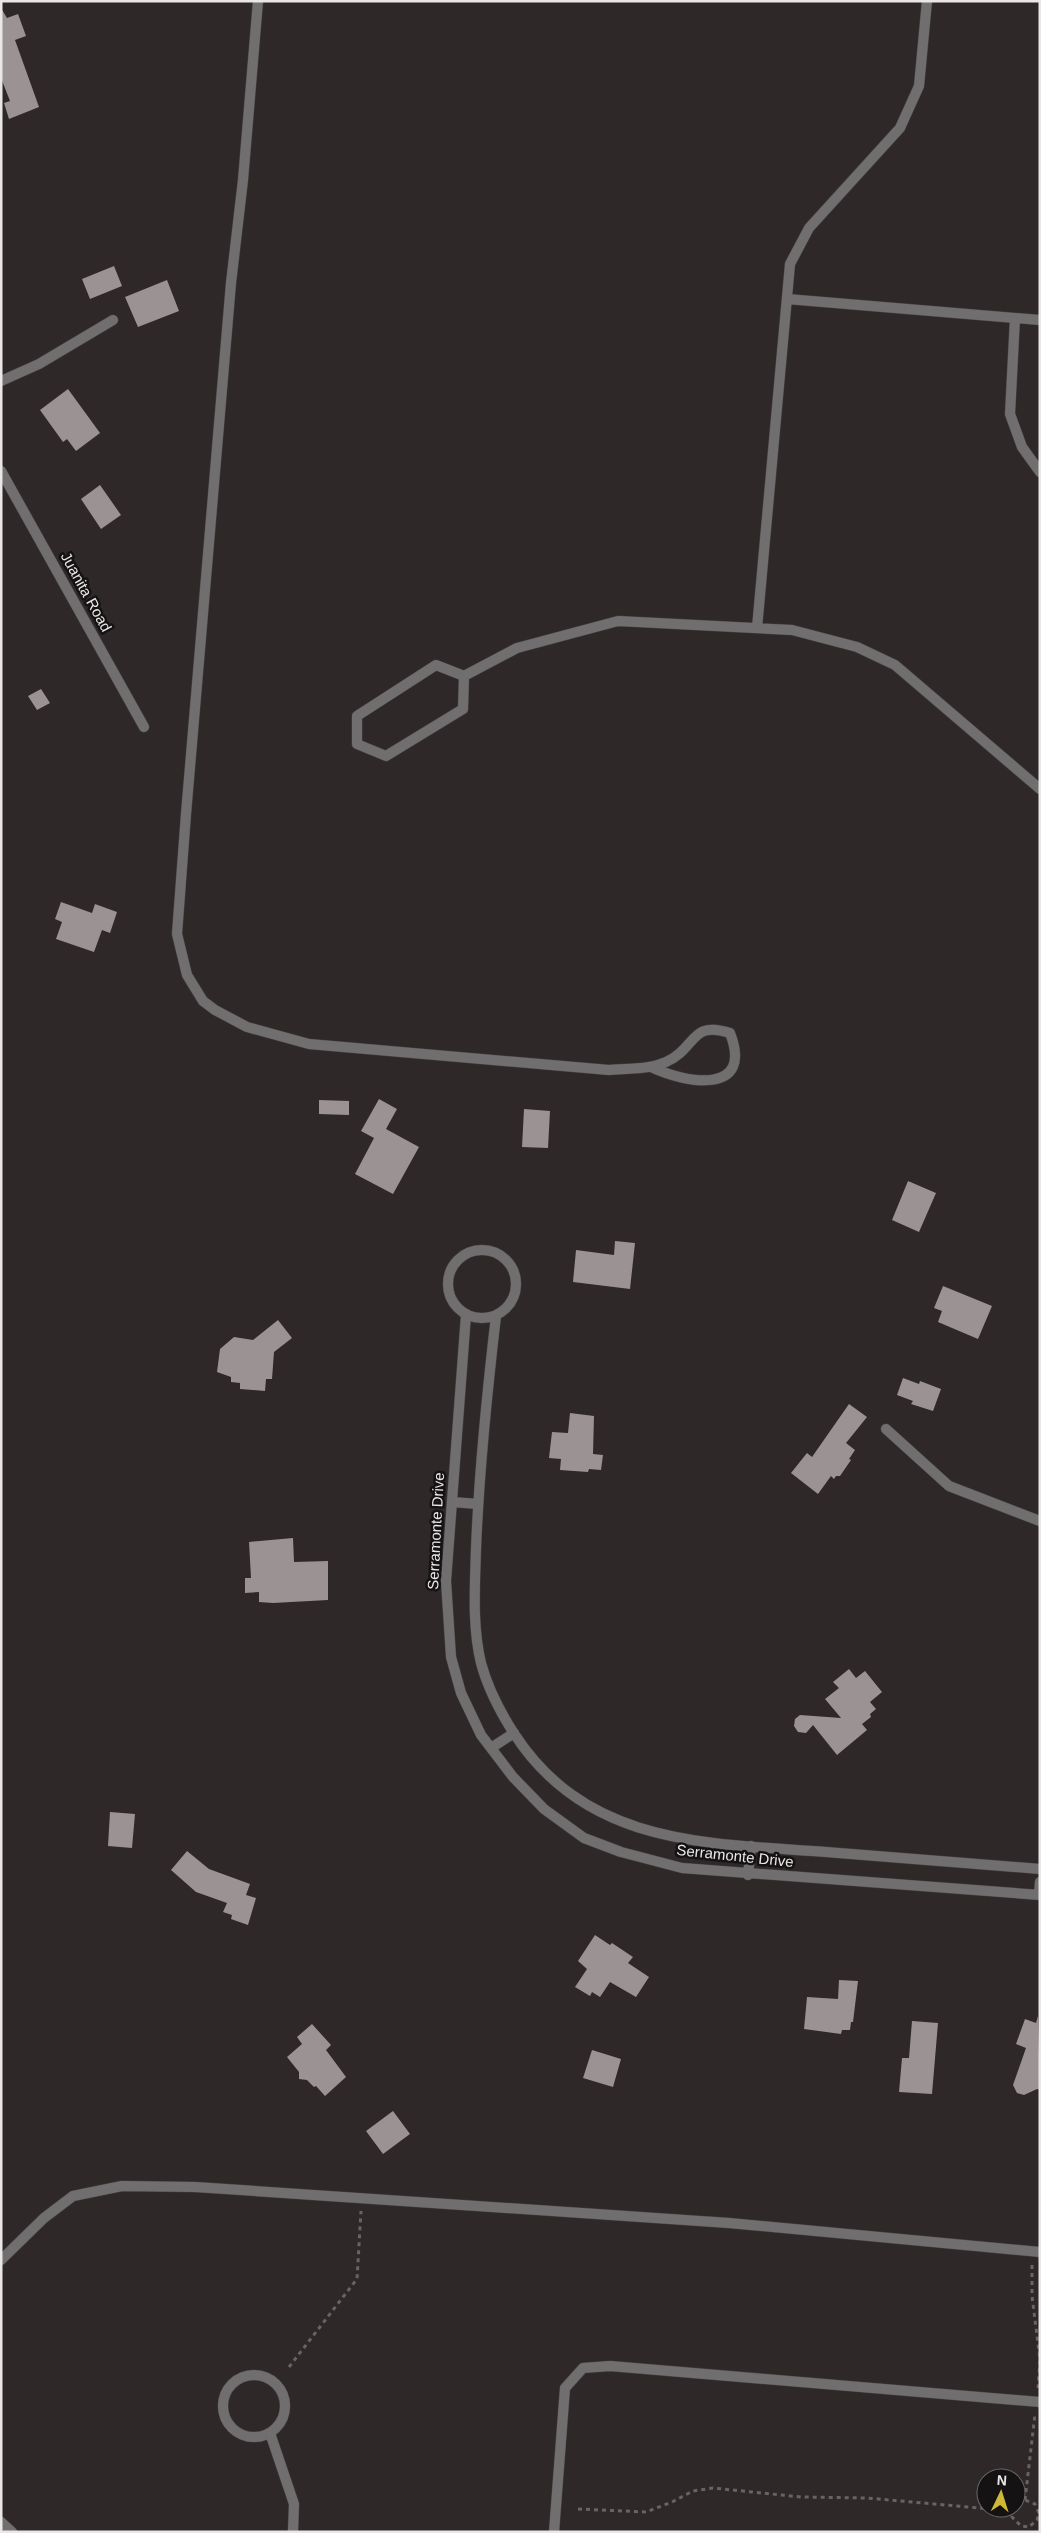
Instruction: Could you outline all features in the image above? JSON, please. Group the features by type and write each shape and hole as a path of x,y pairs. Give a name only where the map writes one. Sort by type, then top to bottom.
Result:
{"street":[{"path":"258,1 243,180 231,284 185,824 177,934 187,975 202,1001 215,1010 247,1027 310,1044 609,1070 651,1067 668,1061 688,1046 700,1032 713,1027 730,1033 736,1049 733,1067 726,1076 718,1080 682,1077 651,1067"},
{"path":"757,628 790,264 809,228 900,128 919,86 927,1"},
{"path":"787,299 1040,320"},
{"path":"1015,318 1010,414 1022,447 1040,472"},
{"path":"1,381 39,364 113,320"},
{"name":"Juanita Road","path":"1,471 144,727"},
{"path":"464,676 463,709 386,756 356,744 357,716 436,665 464,676 516,648 618,621 792,630 857,647 895,665 1040,789"},
{"path":"483,1250 494,1252 504,1258 512,1267 516,1278 516,1289 512,1300 496,1316 481,1318 466,1315 457,1308 450,1298 448,1276 461,1257 483,1250"},
{"name":"Serramonte Drive","path":"466,1315 446,1581 452,1657 461,1694 481,1735 513,1777 544,1809 584,1838 621,1852 682,1868 748,1875 1039,1895"},
{"name":"Serramonte Drive","path":"496,1316 478,1504 475,1586 476,1623 481,1662 498,1708 528,1755 561,1787 597,1812 634,1828 665,1836 751,1846 1040,1869"},
{"path":"886,1429 949,1486 1040,1521"},
{"path":"452,1502 478,1504"},
{"path":"491,1748 514,1733"},
{"path":"748,1875 751,1846"},
{"path":"1039,1895 1040,1882"},
{"path":"1,2260 44,2218 74,2196 122,2186 195,2187 729,2223 1036,2252"},
{"path":"554,2532 565,2388 584,2368 610,2366 1038,2402"},
{"path":"253,2374 264,2376 280,2388 285,2407 283,2417 270,2433 260,2437 250,2437 236,2431 225,2419 222,2409 223,2399 227,2389 234,2382 253,2374"},
{"path":"270,2433 294,2504 292,2532"},
{"path":"1,2522 12,2532"}],"path":[{"path":"290,2367 357,2279 362,2199"},
{"path":"1014,2518 1021,2526 1033,2525 1039,2516 1035,2504 1026,2500 1038,2402 1040,2360 1032,2296 1036,2252"},
{"path":"578,2509 646,2512 693,2491 713,2488 801,2497 867,2498 976,2506"},
{"path":"1020,2532 1021,2526"}],"building":[{"path":"1,8 7,18 18,14 26,36 15,40 39,107 9,119 4,103 10,101 1,78"},
{"path":"114,266 122,286 90,299 82,279"},
{"path":"167,280 179,311 138,327 125,297"},
{"path":"68,389 100,433 76,451 67,439 63,442 40,410"},
{"path":"100,485 121,515 101,529 81,499"},
{"path":"41,689 50,703 37,710 28,696"},
{"path":"61,902 92,913 95,904 117,912 110,933 102,930 94,952 56,939 62,922 55,919"},
{"path":"379,1099 397,1109 386,1129 419,1147 393,1194 355,1174 374,1138 361,1131"},
{"path":"319,1100 349,1101 349,1115 319,1114"},
{"path":"524,1109 550,1111 548,1148 522,1147"},
{"path":"908,1181 936,1193 919,1232 892,1220"},
{"path":"615,1241 635,1243 630,1289 573,1282 576,1250 614,1255"},
{"path":"943,1286 992,1306 978,1339 938,1322 942,1311 934,1308"},
{"path":"278,1320 292,1338 274,1352 272,1379 266,1379 265,1391 240,1389 240,1383 231,1382 231,1377 217,1372 220,1349 234,1337 253,1340"},
{"path":"903,1378 919,1384 920,1381 941,1389 933,1411 911,1404 913,1401 897,1395"},
{"path":"849,1404 867,1417 846,1443 855,1450 849,1459 851,1460 840,1476 836,1476 834,1479 831,1476 818,1494 791,1473 807,1453 812,1457"},
{"path":"570,1413 594,1416 593,1454 603,1455 601,1470 589,1469 588,1472 560,1470 561,1459 549,1458 552,1432 568,1433"},
{"path":"293,1538 294,1562 328,1561 328,1600 259,1602 259,1592 245,1593 245,1578 251,1578 249,1542"},
{"path":"849,1669 856,1678 865,1671 882,1692 870,1702 876,1709 870,1714 871,1717 862,1724 867,1730 837,1755 813,1725 806,1733 798,1732 794,1726 795,1719 800,1715 841,1718 825,1699 839,1688 833,1682"},
{"path":"110,1812 135,1814 132,1848 108,1846"},
{"path":"187,1851 209,1869 250,1884 246,1895 256,1898 248,1925 231,1919 232,1915 223,1912 227,1903 196,1892 171,1870"},
{"path":"595,1935 610,1945 612,1943 633,1957 628,1963 649,1977 636,1997 610,1982 600,1997 592,1992 590,1996 575,1987 587,1969 578,1961"},
{"path":"839,1980 858,1981 853,2022 851,2022 850,2030 842,2030 841,2034 804,2029 807,1997 838,1999"},
{"path":"1038,2016 1040,2090 1037,2089 1024,2095 1017,2093 1013,2085 1026,2048 1016,2044 1025,2019 1036,2023"},
{"path":"912,2021 938,2023 932,2094 899,2092 902,2058 909,2058"},
{"path":"312,2024 331,2045 326,2050 346,2077 325,2096 307,2080 299,2079 299,2072 287,2057 302,2044 297,2037"},
{"path":"592,2050 621,2059 613,2087 583,2078"},
{"path":"393,2111 410,2134 383,2154 366,2131"}]}
